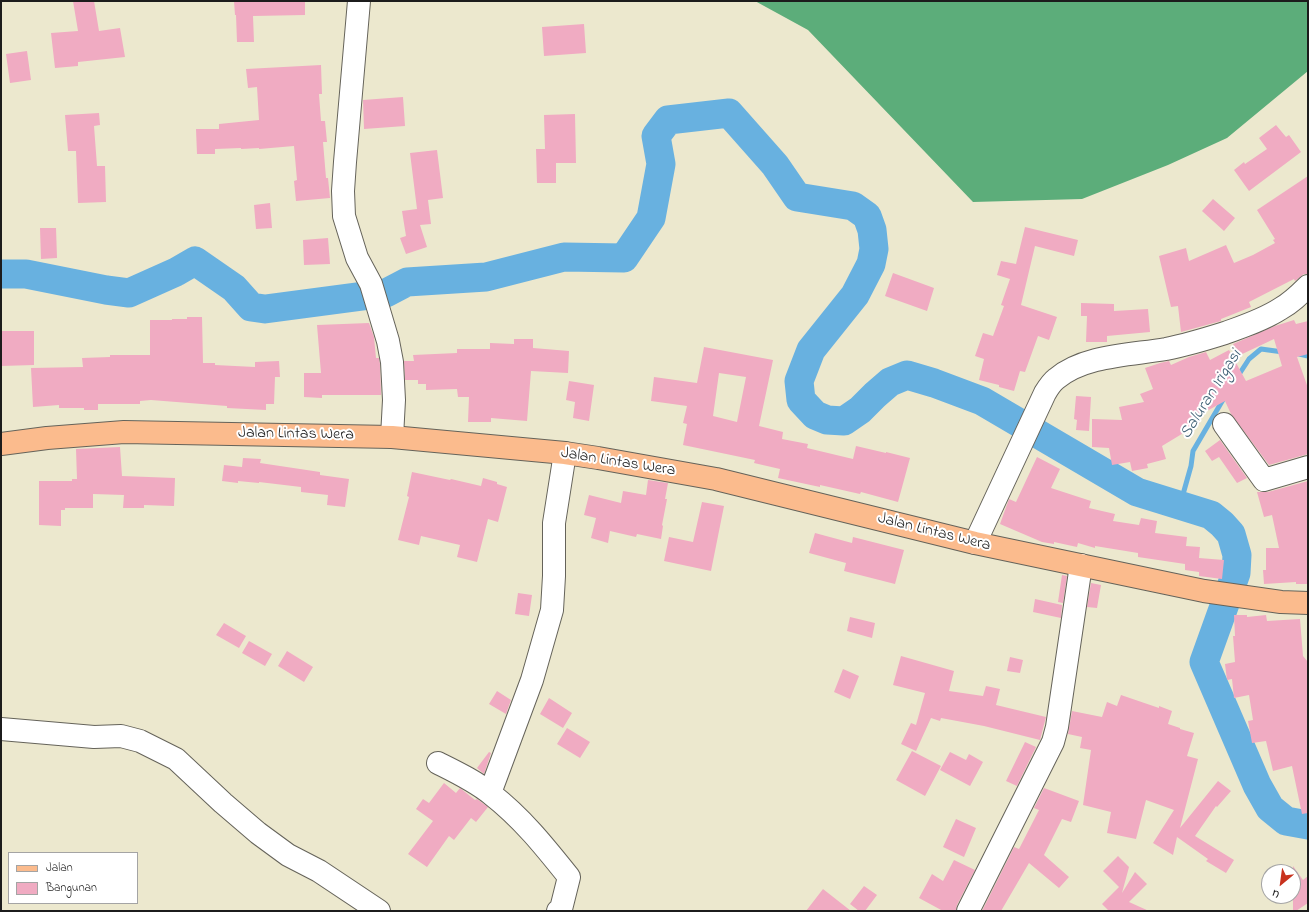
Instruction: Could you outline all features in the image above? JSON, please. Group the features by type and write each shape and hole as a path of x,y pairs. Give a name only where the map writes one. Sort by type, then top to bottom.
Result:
{"main road":[{"name":"Jalan Lintas Wera","path":"1,444 47,438 124,432 392,437 565,453 716,479 975,543 1081,565 1232,595 1281,602 1308,603"}],"street":[{"path":"359,1 343,191 344,216 357,258 371,284 388,341 392,362 394,400 392,437"},
{"path":"975,543 1037,409 1045,393 1055,379 1070,370 1098,360 1167,349 1248,325 1280,310 1296,298 1308,286"},
{"path":"1224,424 1264,480 1308,467"},
{"path":"490,793 532,680 552,610 554,576 554,523 565,453"},
{"path":"968,911 1052,742 1057,727 1081,565"},
{"path":"1,729 94,737 121,736 140,741 156,748 176,759 258,833 288,855 324,875 379,911"},
{"path":"438,763 490,793 532,831 569,877 561,909 558,911"}],"green space":[{"path":"755,1 1308,1 1308,71 1227,138 1168,165 1082,199 973,202 808,30"}],"building":[{"path":"73,1 94,1 99,31 120,28 125,57 78,62 78,66 55,68 51,33 78,31"},
{"path":"234,1 305,1 305,15 253,16 254,42 237,42"},
{"path":"584,24 586,53 544,56 542,27"},
{"path":"27,51 31,80 10,83 6,54"},
{"path":"321,65 322,94 319,94 321,121 325,121 327,142 323,142 326,178 328,178 330,198 296,201 294,181 297,180 294,146 259,149 215,149 215,154 197,154 196,129 219,129 219,124 259,120 257,87 248,88 246,69"},
{"path":"403,97 405,126 364,129 363,100"},
{"path":"99,113 100,125 94,126 97,166 105,166 106,202 78,203 76,151 68,151 65,115"},
{"path":"575,114 576,163 556,163 556,183 537,183 536,149 545,149 544,115"},
{"path":"1276,125 1286,137 1289,135 1301,152 1249,191 1234,170 1244,162 1245,164 1267,149 1259,138"},
{"path":"437,150 443,198 428,200 431,224 420,225 427,247 406,254 400,238 406,236 402,211 417,209 410,153"},
{"path":"1308,176 1308,274 1304,274 1295,281 1294,279 1249,302 1251,307 1221,319 1221,321 1181,332 1178,306 1171,307 1159,256 1186,248 1189,261 1226,245 1234,263 1253,255 1275,243 1273,240 1275,239 1257,210"},
{"path":"1213,199 1235,218 1224,231 1202,211"},
{"path":"270,203 272,228 256,229 254,205"},
{"path":"1025,227 1078,240 1074,256 1035,246 1021,305 1057,317 1049,340 1038,336 1025,372 1020,371 1014,391 999,387 999,385 979,380 984,359 975,356 983,333 993,336 1004,306 1001,305 1010,279 997,275 1001,261 1016,264"},
{"path":"40,228 56,228 57,258 41,259"},
{"path":"328,238 330,264 304,265 303,240"},
{"path":"893,273 934,288 927,311 885,296"},
{"path":"1081,303 1114,304 1114,311 1148,309 1150,332 1107,336 1107,342 1086,342 1087,316 1081,316"},
{"path":"187,317 202,317 203,363 255,367 255,362 279,361 280,377 275,377 274,404 266,404 266,410 227,408 227,406 151,400 140,401 140,404 98,404 98,410 84,410 84,408 59,408 59,405 33,407 31,368 83,367 82,358 110,357 110,355 150,355 150,320 187,319"},
{"path":"1294,320 1296,324 1308,321 1308,354 1297,357 1308,388 1308,454 1269,465 1231,414 1225,401 1196,417 1200,423 1162,446 1166,459 1147,464 1148,468 1132,471 1130,462 1112,465 1109,448 1092,447 1092,419 1122,420 1119,407 1144,402 1140,394 1153,389 1145,368 1169,361 1171,365 1189,357 1206,352 1210,360 1229,350 1246,381 1282,366 1274,339 1238,356 1233,344 1275,326"},
{"path":"369,323 374,337 376,358 379,358 380,364 381,395 322,395 322,398 304,397 304,373 321,373 317,325"},
{"path":"1,331 34,331 34,365 1,366"},
{"path":"514,339 533,339 533,348 569,351 568,373 531,371 527,421 491,418 491,422 468,422 469,397 458,397 457,389 426,390 426,384 418,384 418,380 405,380 404,361 414,361 413,355 457,353 457,349 490,349 490,343 514,344"},
{"path":"704,347 773,360 759,426 783,432 782,439 808,444 807,448 853,459 856,446 910,458 898,502 861,492 860,494 778,478 780,469 754,463 755,460 683,445 687,424 683,423 687,406 651,401 654,377 697,383","holes":["719,373 746,377 737,422 713,416"]},
{"path":"569,381 594,385 589,421 573,418 575,402 566,400"},
{"path":"1076,396 1091,397 1089,431 1076,430 1077,420 1074,419"},
{"path":"1220,440 1247,478 1237,483 1219,457 1212,461 1205,451"},
{"path":"120,447 122,476 175,478 174,506 144,505 144,508 123,508 124,495 93,494 93,508 65,508 65,510 61,510 61,526 39,525 39,481 72,481 72,479 77,479 76,449"},
{"path":"1037,457 1060,469 1051,488 1091,501 1089,508 1115,514 1113,521 1139,525 1141,518 1157,521 1155,533 1187,537 1186,546 1200,547 1199,558 1224,560 1222,579 1199,576 1199,572 1185,570 1185,564 1138,557 1138,553 1095,546 1095,548 1078,543 1077,547 1054,542 1054,544 1042,542 1000,524 1009,499 1016,502"},
{"path":"243,458 261,459 260,463 320,472 320,475 349,479 345,507 327,505 328,495 301,492 301,487 259,482 238,481 238,483 222,481 224,465 242,467"},
{"path":"412,472 481,486 483,478 507,487 498,522 488,519 477,562 457,557 460,545 421,536 419,545 398,540 409,497 407,496"},
{"path":"648,480 668,483 661,539 637,534 636,537 610,531 608,543 591,538 596,518 584,515 589,495 621,503 623,491 646,495"},
{"path":"1308,481 1308,584 1296,584 1296,582 1264,584 1263,570 1266,570 1266,548 1279,548 1272,515 1264,517 1257,492 1268,492"},
{"path":"702,502 724,506 711,571 664,561 669,537 693,542"},
{"path":"815,533 852,543 853,537 904,550 895,584 844,571 846,563 809,553"},
{"path":"1062,575 1067,576 1063,603 1058,602"},
{"path":"1091,583 1101,585 1097,608 1087,607"},
{"path":"518,593 532,595 529,616 515,614"},
{"path":"1035,599 1062,605 1061,618 1033,612"},
{"path":"1234,615 1247,615 1247,617 1266,615 1267,621 1300,619 1303,656 1308,662 1308,813 1302,814 1292,766 1273,771 1266,741 1252,743 1248,721 1253,720 1249,695 1234,698 1232,679 1227,680 1225,664 1235,662 1233,636 1235,636"},
{"path":"850,617 875,623 872,638 847,631"},
{"path":"224,623 246,636 239,648 216,635"},
{"path":"249,641 272,654 265,666 242,653"},
{"path":"287,651 313,667 304,682 278,666"},
{"path":"901,656 954,671 949,691 983,696 986,686 1000,689 996,705 1046,717 1040,740 984,726 941,718 940,721 931,718 916,751 901,744 911,723 916,725 925,693 893,685"},
{"path":"1010,657 1023,660 1020,673 1007,671"},
{"path":"843,669 859,676 850,699 834,692"},
{"path":"497,691 511,700 506,714 489,704"},
{"path":"1121,695 1172,711 1168,724 1194,733 1187,756 1198,759 1180,828 1218,781 1231,791 1217,807 1216,806 1195,836 1234,860 1226,873 1206,861 1208,859 1177,837 1173,855 1153,843 1174,810 1146,800 1136,839 1107,833 1111,812 1083,805 1091,750 1080,748 1082,737 1068,734 1072,711 1102,717 1107,702 1117,706"},
{"path":"549,698 572,713 563,728 540,714"},
{"path":"567,728 590,742 580,758 557,744"},
{"path":"1025,742 1036,747 1017,786 1006,781"},
{"path":"912,751 941,766 925,796 896,780"},
{"path":"489,752 491,753 484,774 477,768"},
{"path":"950,752 966,760 969,754 983,762 970,786 940,770"},
{"path":"444,783 456,793 460,788 475,800 477,799 488,807 476,822 471,818 454,840 449,836 427,867 408,854 433,821 416,809 423,799 429,803"},
{"path":"1044,788 1079,801 1071,822 1062,819 1044,855 1069,877 1059,888 1029,863 1001,911 982,911 1014,847 1019,849 1039,810 1034,808"},
{"path":"956,819 976,828 964,857 943,847"},
{"path":"1118,856 1129,867 1122,893 1135,872 1147,884 1129,902 1149,911 1109,911 1102,904 1119,887 1103,871"},
{"path":"954,860 975,870 957,905 956,911 943,911 919,898 932,874 943,881"},
{"path":"1308,876 1308,903 1296,911 1293,911 1293,904 1301,904 1301,877 1303,880"},
{"path":"864,886 877,895 865,911 859,911 850,904"},
{"path":"823,889 851,911 806,911"}],"waterway":[{"path":"1,274 26,274 106,290 129,293 176,272 195,261 234,288 251,307 265,309 386,293 407,282 486,277 564,257 624,258 651,218 661,164 656,136 668,120 729,113 775,165 797,197 853,206 867,216 872,230 874,249 871,264 855,295 811,350 799,381 801,400 815,415 827,420 844,421 860,410 890,382 907,375 934,383 982,401 1137,492 1211,515 1222,524 1231,534 1237,555 1236,573 1204,662 1257,785 1270,808 1286,821 1308,825"},
{"name":"Saluran Irigasi","path":"1238,376 1249,359 1261,349 1283,352"},
{"name":"Saluran Irigasi","path":"1299,354 1308,356"},
{"name":"Saluran Irigasi","path":"1180,505 1191,466 1193,451 1224,398"}]}
